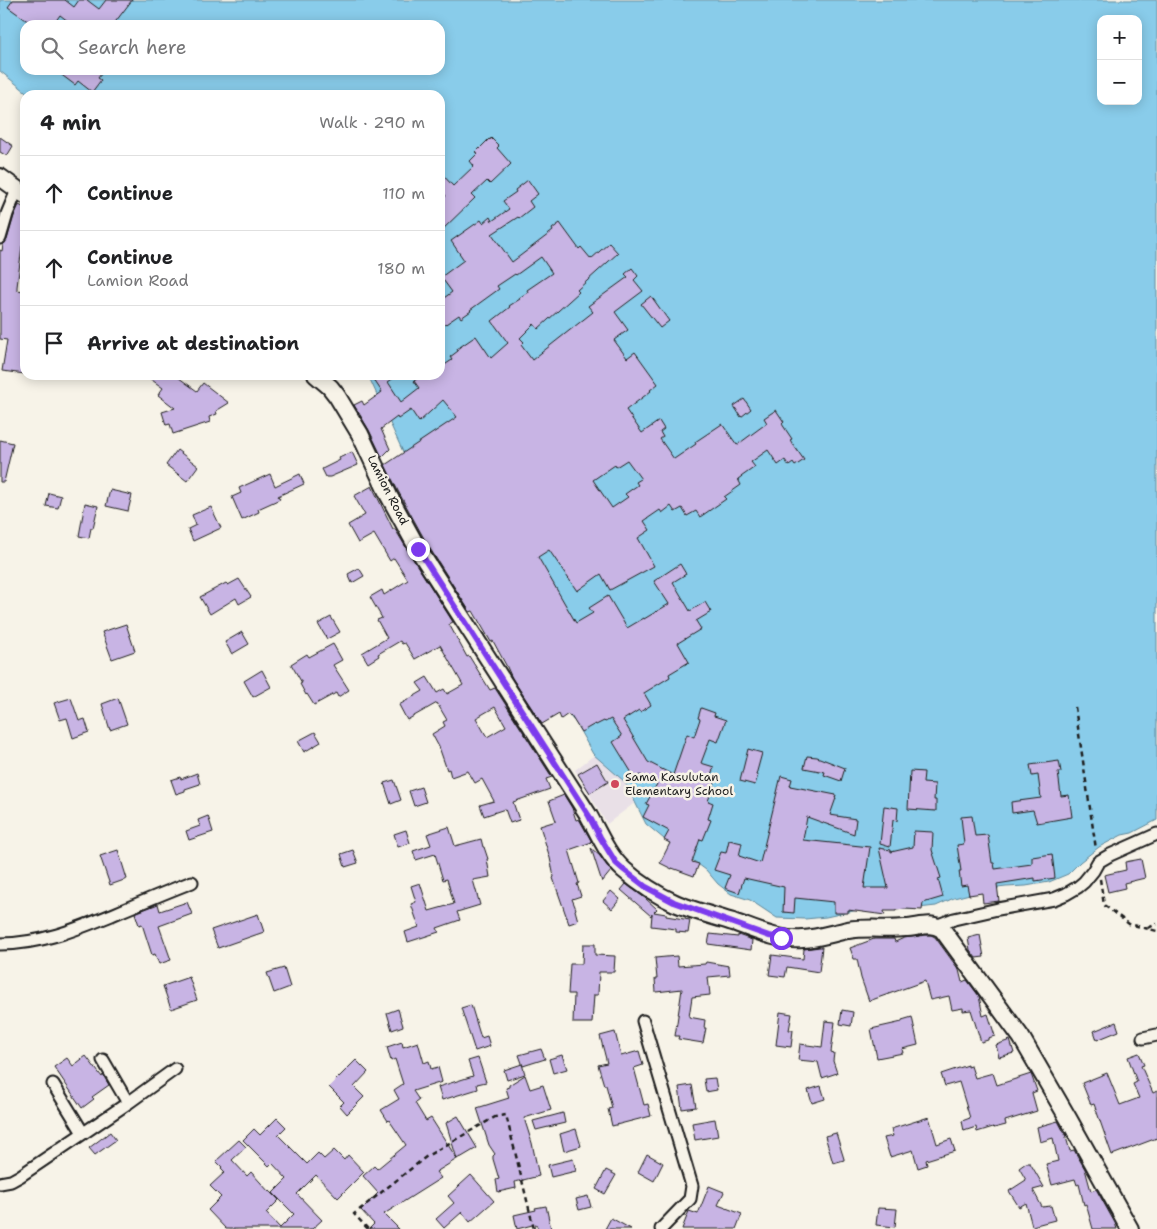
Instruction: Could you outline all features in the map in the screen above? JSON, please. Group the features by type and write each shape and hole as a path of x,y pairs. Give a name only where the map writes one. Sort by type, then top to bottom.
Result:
{"street":[{"path":"0,177 20,191"},
{"path":"0,238 7,214 20,194"},
{"name":"Lamion Road","path":"322,380 330,386 337,396 360,434 389,496 418,549 589,816 616,863 646,887 674,902 769,936 801,939 848,930 936,926"},
{"path":"936,926 998,909 1054,899 1078,887 1088,878 1098,862 1157,834"},
{"path":"0,944 40,940 71,931 192,882"},
{"path":"936,926 942,929 949,938 1021,1037 1130,1229"},
{"path":"643,1021 692,1186 690,1200 660,1229"},
{"path":"1143,1038 1157,1035"},
{"path":"103,1060 128,1103"},
{"path":"0,1182 20,1176 175,1069"},
{"path":"54,1084 84,1133"}],"path":[{"path":"1075,707 1104,905 1129,924 1157,931"},
{"path":"1147,928 1157,924"},
{"path":"368,1229 354,1214 427,1156 495,1117 506,1115 534,1229"}],"shaded area":[{"name":"Sama Kasulutan Elementary School","path":"629,728 641,798 607,824 575,770"}],"water":[{"path":"0,0 1157,0 1157,820 1099,847 1068,874 1049,882 989,889 954,898 936,906 910,909 867,908 826,917 805,919 777,918 750,900 731,894 718,884 706,870 646,824 625,782 593,754 575,722 529,670 409,465 370,380 445,380 445,90 24,90 0,71"}],"building":[{"path":"13,0 65,0 74,7 79,0 87,0 99,9 106,0 132,0 117,20 66,20 60,15 56,20 26,20 8,7"},
{"path":"62,75 100,75 98,78 101,80 94,90 89,90 78,81 75,85"},
{"path":"0,137 13,146 7,156 0,152"},
{"path":"491,138 499,146 497,148 511,164 490,184 487,181 472,195 475,198 445,227 445,177 453,186 474,166 470,161 478,153 476,152"},
{"path":"528,180 538,194 529,201 533,207 492,234 512,262 553,231 552,229 560,223 579,249 581,247 591,259 609,243 618,253 538,329 534,324 520,338 524,342 521,345 532,360 593,312 588,306 628,277 625,274 632,268 638,276 634,280 643,291 615,312 628,330 614,340 627,358 635,352 658,384 626,410 642,433 659,421 664,429 660,432 663,437 660,439 674,459 722,424 737,445 767,423 764,418 776,410 784,422 782,424 792,439 790,440 804,460 795,466 793,463 789,466 785,460 778,465 768,450 751,462 755,467 738,479 741,485 724,497 726,499 700,517 696,511 687,516 682,508 675,512 671,506 662,513 660,510 644,521 650,530 638,538 654,566 610,590 601,574 577,591 549,550 538,557 576,623 593,613 589,608 608,596 627,628 644,619 669,604 654,581 680,564 686,574 673,582 690,611 705,602 711,612 696,621 701,629 678,643 689,662 669,674 670,677 644,693 651,705 623,720 648,762 673,775 687,734 694,737 700,719 698,718 701,708 715,713 714,716 726,720 718,742 710,739 701,763 714,767 709,780 715,782 708,801 713,803 708,819 711,820 703,840 700,839 692,862 699,864 694,876 660,863 670,843 664,840 669,831 643,817 649,805 646,804 657,784 640,775 635,778 613,742 622,736 611,719 595,724 581,732 568,714 561,719 559,714 542,724 512,678 493,641 491,642 473,611 470,612 427,544 398,491 385,465 457,417 443,400 419,422 411,410 398,419 397,417 381,429 390,449 382,457 354,405 362,401 364,405 382,392 374,380 391,380 388,382 401,402 419,388 414,381 415,380 445,380 445,365 452,360 450,357 458,351 457,349 476,336 491,358 508,343 492,321 528,292 527,290 552,273 541,257 497,286 499,289 471,311 461,318 459,315 445,325 445,297 452,292 445,282 445,274 464,260 451,241 481,220 483,223 490,217 492,221 509,209 503,201 516,192 515,190","holes":["627,460 641,479 636,482 638,485 625,494 628,497 612,508 593,480 615,465 616,467"]},
{"path":"20,206 20,264 17,290 20,290 20,373 2,371 7,340 0,339 0,250 2,251 3,245 7,240 14,216"},
{"path":"651,296 669,321 660,328 641,304"},
{"path":"152,380 182,380 197,391 203,383 229,403 216,411 217,414 209,417 210,422 173,434 170,424 166,425 162,412 175,408 158,395 163,388"},
{"path":"744,399 751,409 741,417 734,406"},
{"path":"0,440 13,443 4,482 0,482"},
{"path":"177,450 198,466 187,481 166,465"},
{"path":"352,452 358,465 326,477 322,469"},
{"path":"270,474 275,486 300,474 304,484 278,496 280,499 258,509 259,512 242,520 232,497 241,493 239,488"},
{"path":"372,486 393,529 395,529 453,622 449,624 467,657 469,656 490,690 495,688 552,777 546,779 550,789 513,802 519,820 510,823 505,809 484,816 480,805 494,801 482,779 475,783 468,771 451,777 432,734 445,726 443,722 447,720 437,703 407,720 399,705 423,691 417,683 427,677 437,693 444,689 447,694 463,685 440,645 415,659 405,643 402,644 400,641 378,654 379,656 368,663 362,653 387,638 377,620 382,618 370,597 382,590 384,595 408,580 394,558 390,561 374,534 358,543 348,525 365,515 354,496","holes":["495,707 506,726 487,737 476,718"]},
{"path":"110,490 132,495 128,511 106,506"},
{"path":"49,493 61,496 58,508 46,506"},
{"path":"85,503 98,506 89,538 79,536"},
{"path":"211,507 221,528 193,541 188,529 196,525 192,515"},
{"path":"359,568 364,576 352,583 348,574"},
{"path":"239,579 251,597 239,604 236,598 210,614 200,597 226,583 228,585"},
{"path":"331,617 340,632 327,639 318,624"},
{"path":"126,624 135,651 112,659 102,632"},
{"path":"242,632 249,644 232,654 225,642"},
{"path":"333,644 342,660 333,665 349,690 338,697 336,693 314,705 306,695 300,684 302,683 291,664 307,654 309,657"},
{"path":"262,670 271,687 253,697 244,681"},
{"path":"71,698 79,721 85,719 89,732 73,738 67,718 60,720 54,703"},
{"path":"118,698 127,724 110,730 102,704"},
{"path":"315,732 321,742 304,752 298,741"},
{"path":"748,749 762,753 755,785 740,781"},
{"path":"807,756 817,757 845,768 841,781 824,775 825,772 804,768"},
{"path":"1059,761 1061,772 1058,772 1061,796 1069,795 1072,817 1037,823 1033,810 1012,813 1011,802 1041,798 1038,775 1032,776 1030,765"},
{"path":"597,763 608,782 590,793 578,774"},
{"path":"910,771 924,772 923,783 935,784 934,800 936,800 936,811 908,809"},
{"path":"197,773 200,784 176,794 171,780 180,777 181,779"},
{"path":"781,776 792,779 790,786 836,795 830,815 856,819 854,834 807,817 803,840 870,847 864,888 888,888 879,848 891,850 891,852 913,847 914,831 933,832 932,850 941,878 938,879 943,897 923,903 922,910 884,911 885,915 848,910 848,913 834,913 834,902 795,898 794,913 783,912 784,887 744,878 739,893 725,888 730,875 714,870 721,852 726,853 729,840 742,843 739,856 760,863"},
{"path":"394,780 401,800 391,804 384,783"},
{"path":"421,787 426,802 414,806 409,791"},
{"path":"564,795 572,808 576,820 579,819 592,842 569,850 581,896 572,899 578,921 569,924 553,878 550,858 540,826 556,821 549,801"},
{"path":"884,806 898,808 897,821 893,820 890,847 880,844"},
{"path":"208,816 213,832 189,840 186,831 200,826 198,820"},
{"path":"972,816 975,836 988,835 992,863 994,863 995,869 1032,864 1032,857 1052,854 1055,878 1035,881 1035,878 997,884 999,901 983,903 982,893 969,895 967,885 961,886 957,845 964,844 961,817"},
{"path":"449,827 455,846 481,839 488,859 490,877 473,880 480,905 457,912 460,920 437,928 439,932 408,942 405,932 419,927 411,904 416,902 411,886 420,883 429,911 454,904 447,879 443,880 435,854 416,860 413,851 431,845 427,834"},
{"path":"406,830 410,843 398,847 394,834"},
{"path":"591,848 600,856 611,871 602,882"},
{"path":"118,850 127,879 110,885 100,856"},
{"path":"353,850 358,863 345,867 341,854"},
{"path":"1141,859 1145,878 1124,883 1125,888 1108,892 1104,875 1126,870 1125,862"},
{"path":"626,884 657,909 654,912 690,920 688,933 676,932 676,929 651,926 652,914 651,916 621,890"},
{"path":"611,891 620,899 612,909 603,901"},
{"path":"187,902 192,914 159,926 171,960 159,964 155,954 152,955 142,924 139,925 135,913 158,904 160,911"},
{"path":"258,914 264,932 218,948 211,930"},
{"path":"710,934 738,937 738,935 752,940 751,950 708,944"},
{"path":"925,935 935,937 959,970 962,982 967,980 979,996 983,1016 988,1014 995,1036 981,1042 971,1010 963,1011 963,1008 952,1010 949,996 930,1000 925,981 869,1001 857,959 854,959 850,948 874,939 894,939 895,942 904,938"},
{"path":"980,935 984,957 976,958 970,950 968,938"},
{"path":"583,944 595,944 595,955 615,956 614,972 599,972 598,995 594,995 592,1023 573,1023 574,994 568,994 570,964 582,964"},
{"path":"822,947 819,972 787,967 785,977 769,975 772,955 803,959 804,949"},
{"path":"677,956 678,966 705,964 706,962 729,966 730,975 708,977 710,995 692,997 689,1017 705,1020 704,1028 706,1028 703,1043 678,1039 679,1036 675,1036 682,989 656,992 655,958"},
{"path":"284,968 290,987 274,993 267,973"},
{"path":"189,977 197,1000 171,1009 163,986"},
{"path":"471,1005 481,1038 487,1036 490,1046 475,1051 461,1008"},
{"path":"398,1009 403,1026 392,1030 387,1013"},
{"path":"842,1010 853,1012 851,1026 840,1024"},
{"path":"780,1012 792,1014 789,1030 793,1030 791,1047 776,1045"},
{"path":"912,1017 918,1045 902,1049 903,1053 877,1058 871,1029 902,1022 902,1020"},
{"path":"825,1021 835,1022 831,1052 834,1053 833,1061 837,1073 822,1078 818,1062 798,1060 800,1044 822,1047"},
{"path":"1116,1022 1119,1031 1097,1040 1094,1031"},
{"path":"615,1032 621,1056 639,1051 643,1065 634,1068 644,1105 648,1104 651,1116 612,1126 608,1109 612,1108 598,1065 607,1063 600,1036"},
{"path":"1010,1040 1014,1053 999,1057 996,1045"},
{"path":"402,1042 403,1047 418,1042 424,1063 429,1061 431,1069 438,1067 442,1082 413,1091 419,1100 415,1103 426,1121 431,1118 457,1159 436,1172 441,1178 384,1214 399,1229 369,1229 374,1224 361,1210 378,1193 363,1176 374,1166 377,1169 406,1145 381,1110 399,1099 394,1090 403,1084 395,1059 391,1061 387,1047"},
{"path":"541,1049 545,1059 523,1066 519,1055"},
{"path":"1139,1053 1144,1065 1141,1066 1153,1093 1157,1091 1157,1138 1112,1155 1094,1104 1091,1105 1082,1083 1107,1073 1120,1105 1139,1098 1133,1084 1137,1082 1128,1057"},
{"path":"562,1055 567,1069 553,1073 549,1059"},
{"path":"86,1056 102,1077 103,1075 109,1085 92,1097 94,1099 82,1108 54,1067 67,1058 73,1066"},
{"path":"478,1058 486,1082 477,1084 478,1089 442,1100 438,1087 473,1076 468,1061"},
{"path":"356,1060 368,1072 354,1087 364,1097 347,1114 340,1106 344,1102 329,1087"},
{"path":"522,1064 525,1074 507,1080 504,1070"},
{"path":"968,1065 968,1067 971,1066 975,1078 993,1073 997,1085 1031,1074 1037,1091 1032,1093 1037,1111 1005,1121 1006,1125 977,1132 976,1127 964,1131 962,1121 970,1118 959,1082 945,1086 941,1074"},
{"path":"525,1075 530,1089 543,1085 551,1110 524,1118 539,1176 515,1182 516,1188 498,1192 496,1180 499,1179 493,1159 495,1154 489,1145 477,1108 509,1098 506,1088"},
{"path":"715,1078 717,1090 706,1092 704,1079"},
{"path":"692,1085 696,1107 682,1109 679,1087"},
{"path":"821,1086 825,1099 812,1103 808,1090"},
{"path":"563,1113 565,1123 536,1130 533,1121"},
{"path":"458,1116 477,1148 457,1159 446,1123"},
{"path":"929,1117 937,1144 951,1139 955,1151 926,1160 927,1165 918,1168 913,1150 890,1157 884,1138 893,1136 891,1129"},
{"path":"277,1118 286,1127 278,1135 307,1164 318,1153 324,1159 334,1150 344,1160 348,1155 364,1172 338,1198 316,1175 297,1194 322,1220 312,1229 226,1229 208,1210 221,1197 210,1186 225,1172 216,1161 239,1140 246,1147 232,1160 247,1176 251,1172 279,1200 266,1213 280,1228 294,1214 273,1193 287,1179 272,1163 269,1166 243,1140 254,1129 260,1135"},
{"path":"715,1119 718,1136 695,1140 692,1123"},
{"path":"1058,1121 1065,1134 1070,1151 1074,1150 1085,1169 1091,1191 1096,1189 1117,1229 1093,1229 1079,1184 1077,1185 1075,1179 1052,1185 1046,1164 1058,1161 1053,1138 1040,1142 1037,1127"},
{"path":"576,1129 581,1146 564,1151 560,1134"},
{"path":"110,1132 116,1140 95,1155 89,1148"},
{"path":"836,1133 844,1160 833,1163 825,1136"},
{"path":"647,1154 663,1163 654,1181 638,1172"},
{"path":"573,1159 576,1171 551,1177 548,1165"},
{"path":"1026,1163 1030,1163 1044,1187 1033,1190 1042,1207 1051,1206 1055,1220 1032,1226 1026,1203 1019,1207 1009,1191 1026,1180 1019,1168"},
{"path":"606,1170 616,1175 605,1194 596,1189"},
{"path":"471,1175 494,1201 470,1222 462,1212 444,1228 436,1219 454,1203 448,1196"},
{"path":"709,1186 724,1192 718,1205 742,1214 736,1229 682,1229 689,1211 698,1214"},
{"path":"588,1196 591,1207 579,1210 576,1199"},
{"path":"546,1206 551,1229 538,1229 536,1224 517,1229 514,1215"},
{"path":"878,1208 897,1209 895,1227 876,1225"},
{"path":"611,1218 631,1229 605,1229"}],"place":[{"name":"Sama Kasulutan Elementary School","path":"615,784"}],"route":[{"path":"418,549 589,816 616,863 646,887 674,902 769,936 781,938"}]}
